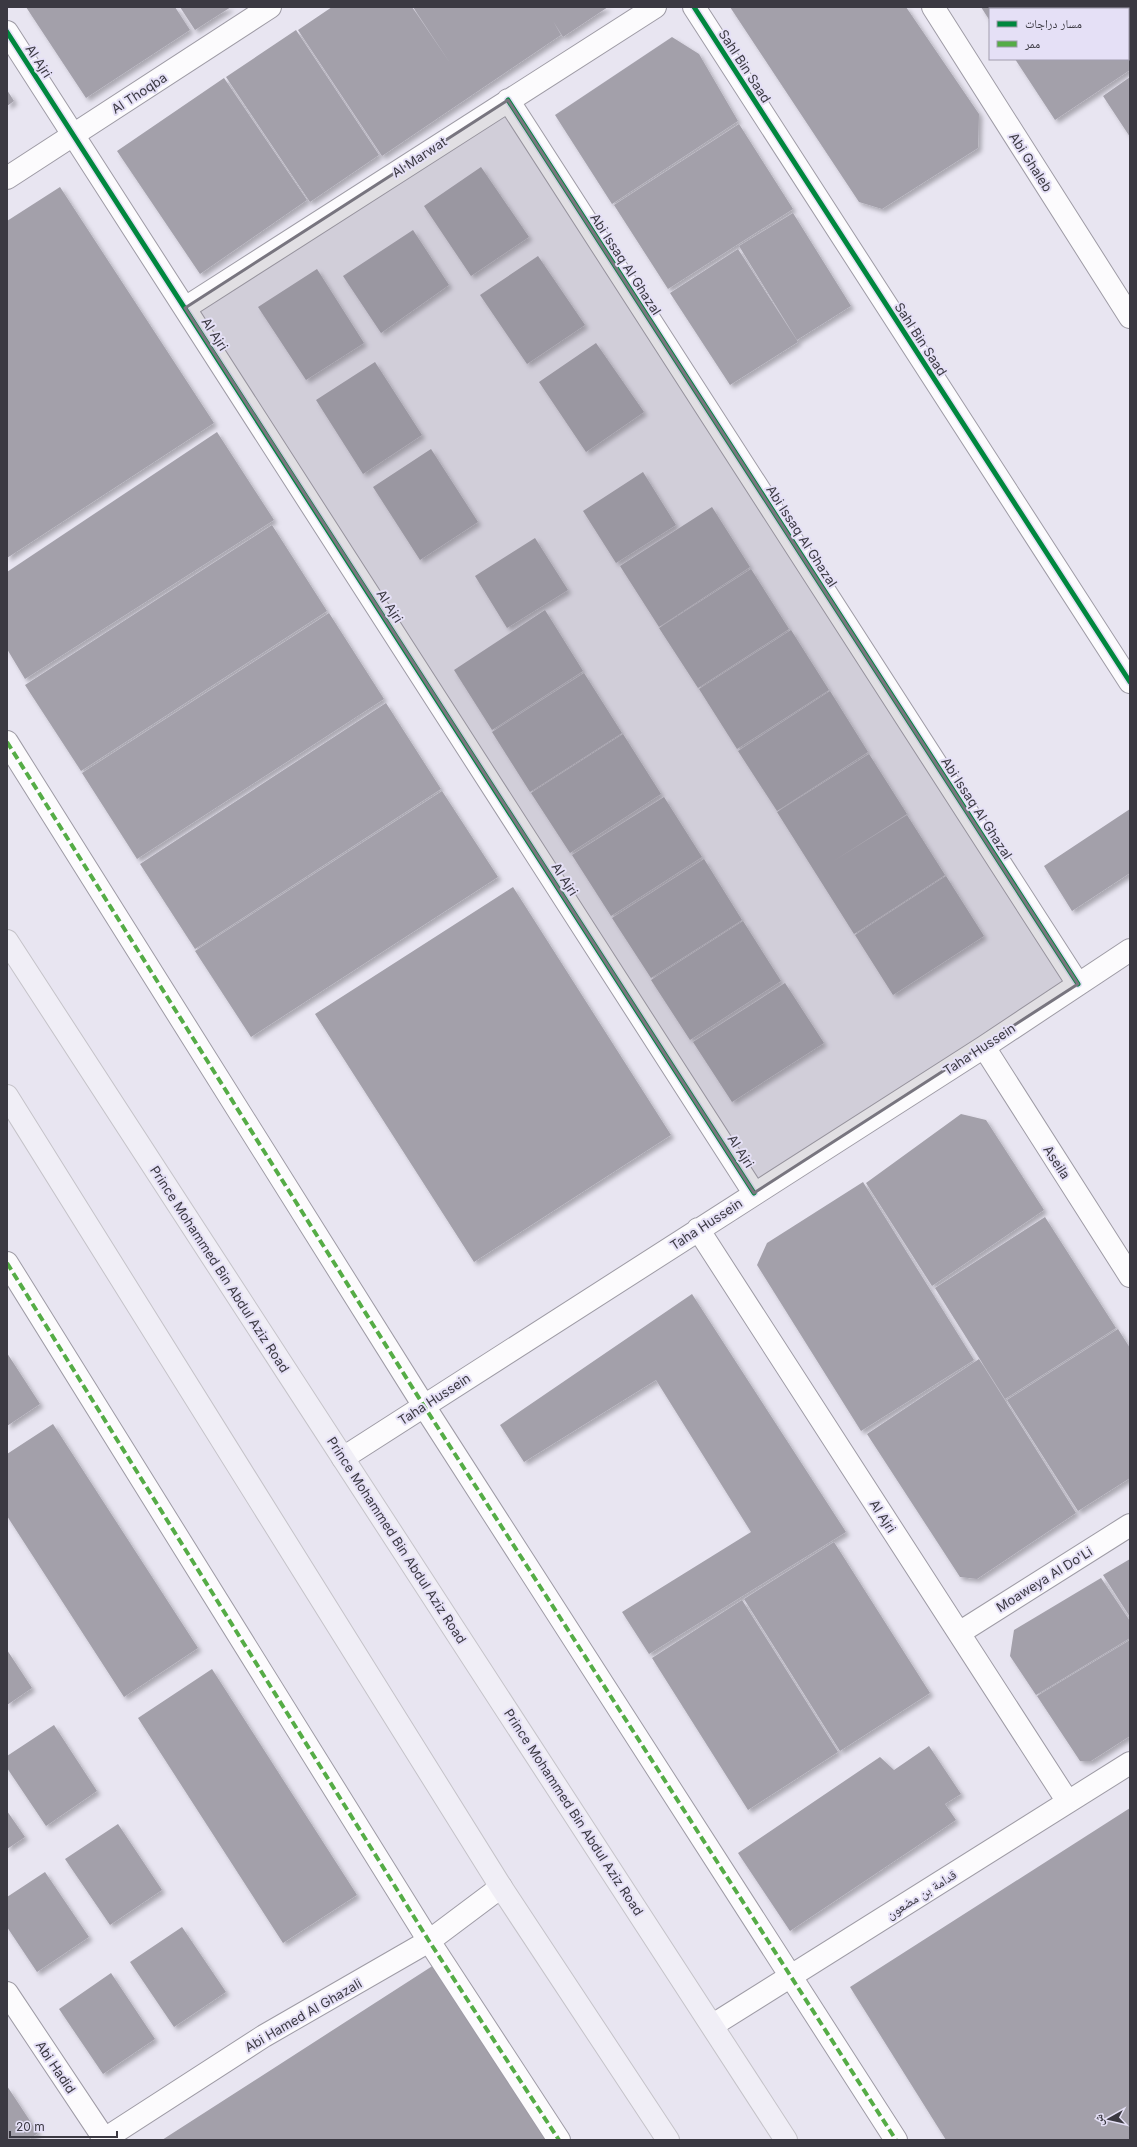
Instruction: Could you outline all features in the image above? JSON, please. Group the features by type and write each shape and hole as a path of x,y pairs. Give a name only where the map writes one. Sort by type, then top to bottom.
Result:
{"main road":[{"name":"Prince Mohammed Bin Abdul Aziz Road","path":"7,941 713,2025 786,2140"},
{"path":"7,1096 501,1887 668,2140"}],"street":[{"name":"Al Thoqba","path":"7,178 74,136 270,7"},
{"name":"Al Marwat","path":"185,308 655,7"},
{"name":"Sahl Bin Saad","path":"694,7 1130,682"},
{"name":"Abi Ghaleb","path":"932,7 1130,317"},
{"name":"Al Ajri","path":"7,32 754,1192"},
{"name":"Abi Issaq Al Ghazal","path":"508,100 1078,984"},
{"path":"7,742 424,1406 896,2140"},
{"name":"Taha Hussein","path":"343,1458 754,1192 984,1047 1130,950"},
{"name":"Aseila","path":"984,1047 1130,1276"},
{"name":"Al Ajri","path":"698,1229 1068,1802"},
{"path":"7,1263 429,1941 559,2140"},
{"name":"Moaweya Al Do'Li","path":"959,1633 1130,1525"},
{"name":"قدامة بن مضعون","path":"713,2025 1130,1763"},
{"name":"Abi Hamed Al Ghazali","path":"104,2140 264,2036 429,1941 501,1887"},
{"name":"Abi Hadid","path":"7,1993 104,2140"}],"highlighted area":[{"path":"508,100 1078,984 754,1193 185,308"}],"building":[{"path":"26,7 175,7 190,30 86,98"},
{"path":"180,7 231,7 195,30"},
{"path":"332,7 412,7 450,63 413,7 608,7 563,37 553,21 561,35 382,156 298,30"},
{"path":"730,7 906,7 979,114 978,148 882,209 859,202"},
{"path":"981,7 1024,7 989,8 989,19"},
{"path":"1130,7 1130,70 1055,120 1016,60 1129,60 1129,8 1038,8"},
{"path":"296,30 379,155 310,202 226,77"},
{"path":"672,37 699,54 738,121 612,204 555,115"},
{"path":"1130,77 1130,137 1103,96"},
{"path":"224,78 307,200 200,274 117,151"},
{"path":"7,90 14,101 7,106"},
{"path":"739,124 793,209 668,289 614,205"},
{"path":"481,167 529,237 471,276 424,206"},
{"path":"60,187 214,423 7,558 7,221"},
{"path":"793,213 851,306 797,340 739,246"},
{"path":"413,230 449,285 381,333 343,276"},
{"path":"738,249 798,342 730,385 670,293"},
{"path":"538,256 585,325 527,364 480,295"},
{"path":"317,269 364,343 306,380 258,307"},
{"path":"596,343 644,412 586,452 539,382"},
{"path":"375,362 422,435 363,474 316,400"},
{"path":"217,432 274,520 25,679 7,649 7,572"},
{"path":"431,449 478,522 420,560 373,487"},
{"path":"643,472 676,525 616,563 583,511"},
{"path":"712,507 750,567 659,627 620,566"},
{"path":"272,525 327,611 81,771 25,685"},
{"path":"535,538 568,590 507,628 475,576"},
{"path":"751,569 789,629 698,688 659,628"},
{"path":"545,610 583,671 492,730 454,670"},
{"path":"329,613 384,699 137,859 82,773"},
{"path":"791,630 829,690 737,749 699,689"},
{"path":"584,673 622,733 530,792 492,732"},
{"path":"830,691 868,752 777,811 738,751"},
{"path":"386,703 441,789 195,949 140,864"},
{"path":"623,734 661,794 570,853 531,793"},
{"path":"869,754 907,814 832,862 907,815 945,875 854,934 777,812"},
{"path":"442,791 498,877 251,1037 195,951"},
{"path":"664,797 702,857 611,916 572,855"},
{"path":"1130,809 1130,873 1072,911 1044,866"},
{"path":"704,859 742,920 651,978 612,918"},
{"path":"946,876 984,936 893,995 855,935"},
{"path":"513,887 671,1135 474,1262 315,1014"},
{"path":"743,921 781,981 690,1040 651,980"},
{"path":"785,983 824,1043 732,1102 693,1042"},
{"path":"961,1114 986,1120 1044,1210 932,1286 866,1183"},
{"path":"863,1182 974,1360 861,1431 757,1265 767,1243"},
{"path":"1045,1217 1116,1328 1005,1399 935,1288"},
{"path":"692,1294 846,1532 649,1654 622,1612 751,1532 656,1380 524,1462 500,1425"},
{"path":"1118,1329 1130,1348 1130,1478 1078,1511 1007,1400"},
{"path":"7,1353 40,1404 7,1426"},
{"path":"979,1359 1076,1513 977,1579 960,1577 867,1434"},
{"path":"53,1424 198,1648 124,1697 7,1516 7,1454"},
{"path":"834,1542 930,1693 840,1751 744,1599"},
{"path":"1130,1559 1130,1617 1103,1575"},
{"path":"1101,1578 1130,1621 1130,1638 1036,1695 1010,1656 1014,1630"},
{"path":"742,1600 838,1752 748,1810 652,1658"},
{"path":"1130,1640 1130,1736 1091,1761 1080,1761 1037,1696"},
{"path":"7,1650 32,1688 7,1705"},
{"path":"212,1669 357,1895 283,1943 138,1718"},
{"path":"54,1725 97,1791 46,1826 7,1768 7,1756"},
{"path":"929,1746 961,1794 945,1804 956,1820 790,1931 738,1853 880,1757 894,1770"},
{"path":"1130,1808 1130,2140 946,2140 850,1987"},
{"path":"7,1811 25,1837 7,1849"},
{"path":"118,1824 162,1890 110,1925 65,1859"},
{"path":"45,1872 89,1937 37,1972 7,1927 7,1897"},
{"path":"182,1927 226,1992 174,2027 130,1962"},
{"path":"434,1965 546,2140 162,2140"},
{"path":"111,1973 155,2039 103,2074 59,2009"},
{"path":"7,2086 38,2133 28,2140 7,2140"}],"marked path":[{"path":"7,742 424,1406 896,2140"},
{"path":"7,1263 429,1941 559,2140"}],"cycle path":[{"path":"694,7 1130,682"},
{"path":"7,32 754,1193"},
{"path":"508,100 1078,984"}]}
